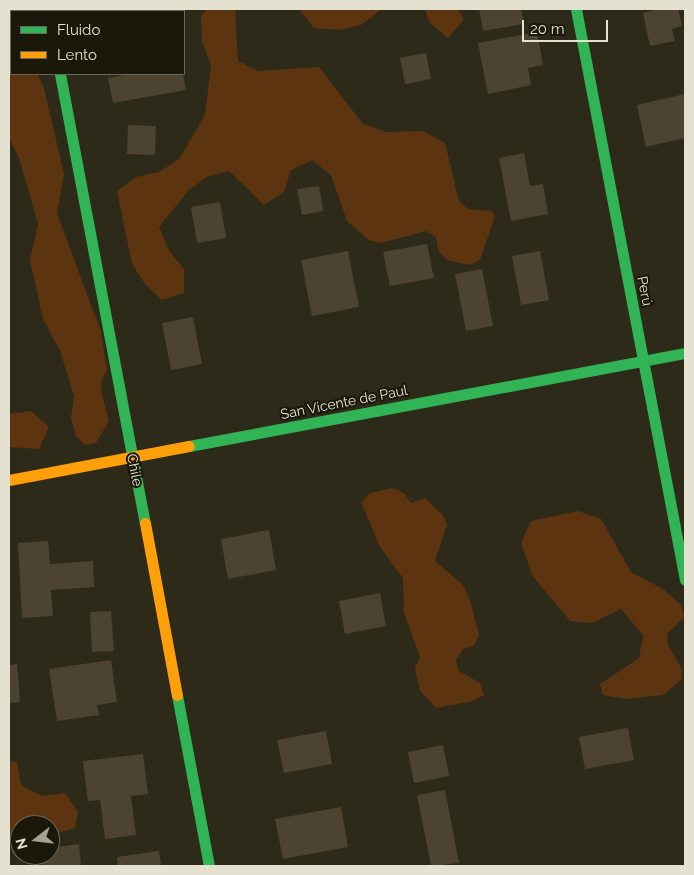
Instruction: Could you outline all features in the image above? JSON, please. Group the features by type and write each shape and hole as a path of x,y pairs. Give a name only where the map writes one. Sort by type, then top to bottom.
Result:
{"street":[{"name":"Perú","path":"576,9 685,580"},
{"name":"Chile","path":"60,75 209,866"},
{"name":"San Vicente de Paul","path":"9,480 685,353"}],"shaded area":[{"path":"9,9 31,9 10,10 10,75 38,75 44,88 64,174 57,213 101,332 107,370 101,382 102,395 109,421 96,443 85,445 76,436 71,417 74,396 60,351 43,319 30,260 38,224 19,158 9,138"},
{"path":"207,9 235,9 238,61 258,71 319,67 363,124 387,132 423,131 445,143 459,201 468,209 491,211 495,216 480,260 470,265 447,260 438,250 436,237 426,231 381,243 369,240 347,221 331,175 312,160 291,170 284,192 264,205 229,171 207,177 188,191 159,227 168,249 184,269 184,293 162,300 145,284 132,264 117,191 136,177 159,172 179,159 205,115 211,65 202,41 201,16"},
{"path":"299,9 382,9 361,25 339,30 314,28"},
{"path":"425,9 458,9 464,19 448,38 429,22"},
{"path":"31,411 49,427 39,449 9,447 9,414"},
{"path":"393,488 404,493 411,503 425,498 443,515 447,525 435,561 462,584 469,597 479,635 474,646 463,649 456,660 459,671 480,683 484,695 473,701 436,708 420,691 415,668 420,657 404,613 403,578 380,547 361,502 370,493"},
{"path":"578,511 601,519 631,572 663,589 681,605 684,617 667,634 668,646 681,667 682,679 663,695 626,699 603,695 600,684 639,658 643,635 621,609 592,623 570,621 532,575 521,543 531,521"},
{"path":"9,761 17,762 21,785 42,796 65,793 78,812 75,828 60,832 60,815 10,815 9,844"}],"building":[{"path":"110,9 182,9 182,10"},
{"path":"479,9 521,9 524,24 483,31"},
{"path":"660,9 678,9 682,26 672,29 675,41 650,46 643,13"},
{"path":"537,32 543,65 528,68 531,85 488,94 478,43"},
{"path":"426,53 431,79 405,84 400,58"},
{"path":"124,75 183,75 186,90 113,103 108,78"},
{"path":"685,94 685,138 646,147 637,105"},
{"path":"128,125 156,126 155,155 127,154"},
{"path":"524,153 530,186 543,184 548,214 511,221 499,158"},
{"path":"319,186 323,211 302,215 297,189"},
{"path":"220,202 226,238 197,243 191,207"},
{"path":"427,244 434,278 390,286 383,252"},
{"path":"348,251 359,307 312,316 301,260"},
{"path":"540,251 549,300 521,305 512,256"},
{"path":"482,269 493,326 466,331 455,274"},
{"path":"193,317 202,364 171,370 162,323"},
{"path":"269,530 276,570 228,579 221,539"},
{"path":"48,541 50,564 93,561 94,587 51,590 53,616 22,618 18,543"},
{"path":"380,593 386,626 345,634 339,601"},
{"path":"111,611 114,651 92,652 90,612"},
{"path":"111,660 117,702 97,705 99,715 57,721 49,669"},
{"path":"17,664 20,702 9,703 9,665"},
{"path":"628,728 634,760 585,769 579,737"},
{"path":"326,731 332,764 284,773 277,740"},
{"path":"443,745 449,776 414,783 408,752"},
{"path":"143,754 148,794 131,796 136,835 105,839 100,800 88,801 83,761"},
{"path":"445,790 459,863 431,866 417,795"},
{"path":"341,807 348,847 283,859 275,819"},
{"path":"79,844 81,866 42,866 60,865 60,847"},
{"path":"159,851 161,866 118,866 117,857"}],"traffic: fast":[{"path":"576,9 685,580"},
{"path":"60,75 145,523"},
{"path":"189,446 685,353"},
{"path":"177,695 209,866"}],"traffic: slow":[{"path":"9,480 189,446"},
{"path":"145,523 177,695"}]}
